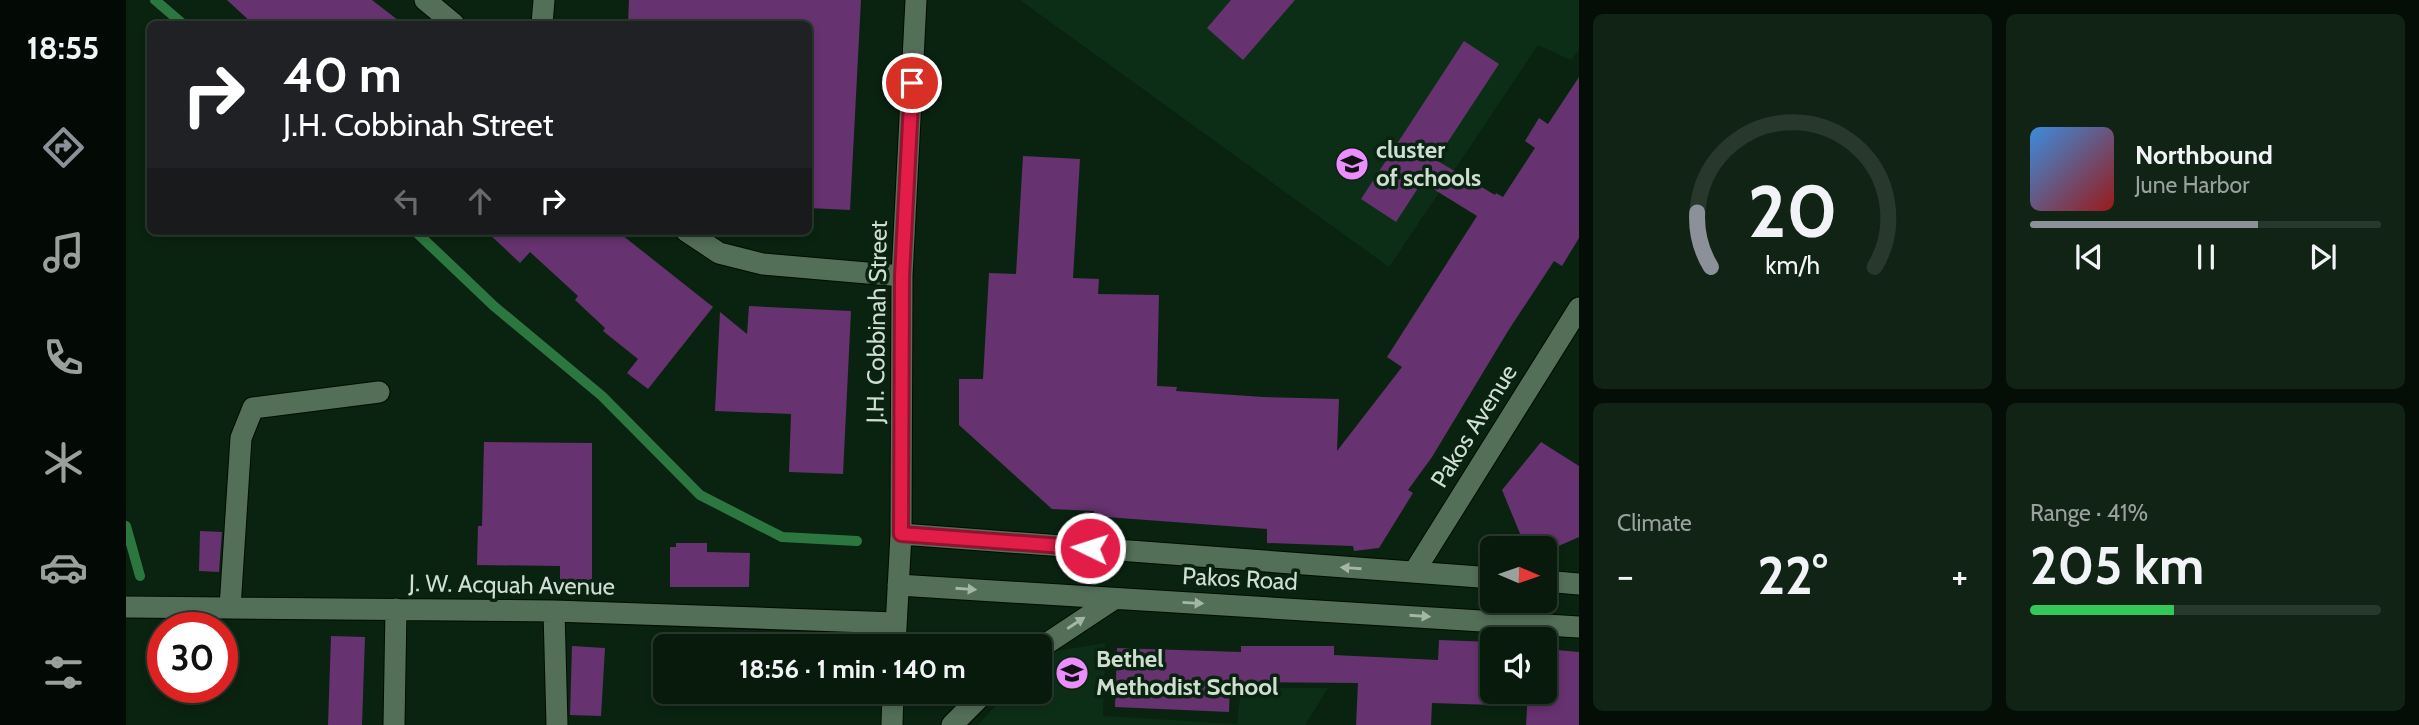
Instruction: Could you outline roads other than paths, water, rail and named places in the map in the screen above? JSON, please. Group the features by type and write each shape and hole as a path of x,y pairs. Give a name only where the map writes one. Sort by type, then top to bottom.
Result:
{"street":[{"path":"425,0 450,21"},
{"path":"542,21 544,0"},
{"name":"J.H. Cobbinah Street","path":"896,634 901,534 902,276 916,0"},
{"path":"692,235 719,253 763,264 902,276"},
{"name":"Pakos Avenue","path":"1414,572 1579,308"},
{"path":"230,608 241,438 253,408 379,392"},
{"name":"Pakos Road","path":"901,534 1480,577"},
{"path":"1558,582 1579,583"},
{"name":"Pakos Road","path":"898,585 1579,627"},
{"path":"1052,640 1114,598"},
{"name":"J. W. Acquah Avenue","path":"126,607 554,611 896,622"},
{"path":"394,725 396,609"},
{"path":"554,611 557,725"},
{"path":"892,725 893,704"},
{"path":"952,725 973,704"}],"waterway":[{"path":"155,0 180,21"},
{"path":"419,235 495,307 602,396 700,495 782,537 857,541"},
{"path":"126,526 140,576"}],"place":[{"name":"cluster of schools","path":"1352,164"},
{"name":"Bethel Methodist School","path":"1072,673"}]}
